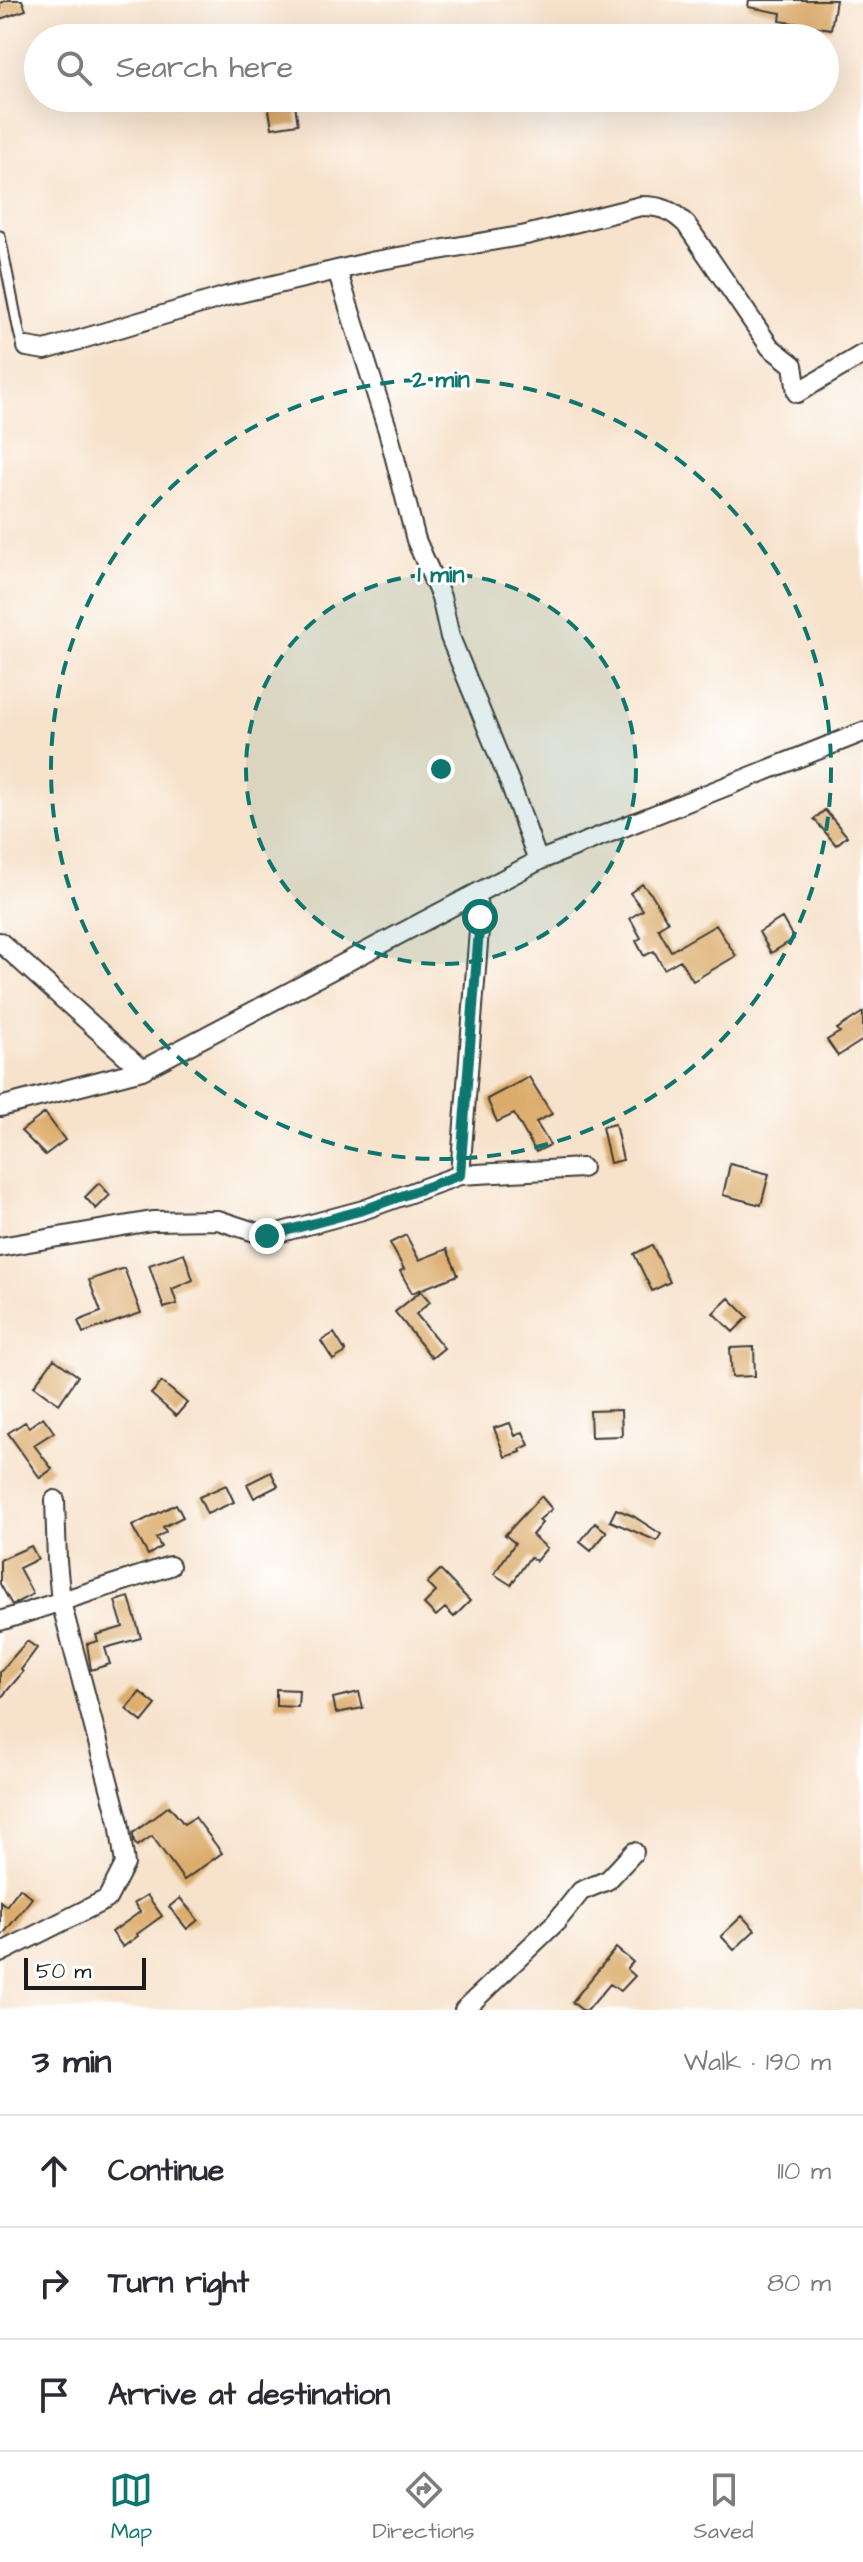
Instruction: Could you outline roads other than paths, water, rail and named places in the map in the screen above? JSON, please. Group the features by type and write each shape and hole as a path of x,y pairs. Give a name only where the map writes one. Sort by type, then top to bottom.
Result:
{"street":[{"path":"27,347 45,350 227,296 375,261 526,235 641,206 668,208 686,224 770,347 793,365 797,393 863,354"},
{"path":"337,270 388,431 416,540 441,597 450,637 510,783 538,861"},
{"path":"0,1107 142,1070 538,861 863,732"},
{"path":"460,1175 480,917 475,894"},
{"path":"0,942 142,1070"},
{"path":"0,1247 152,1221 218,1220 267,1236 363,1210 460,1175 582,1168"},
{"path":"0,1953 107,1899 125,1864 119,1822 61,1602 55,1500"},
{"path":"0,1621 170,1566"},
{"path":"464,2010 556,1922 581,1891 608,1880 634,1852"}],"lane":[{"path":"0,236 19,332 22,343 27,347"}]}
